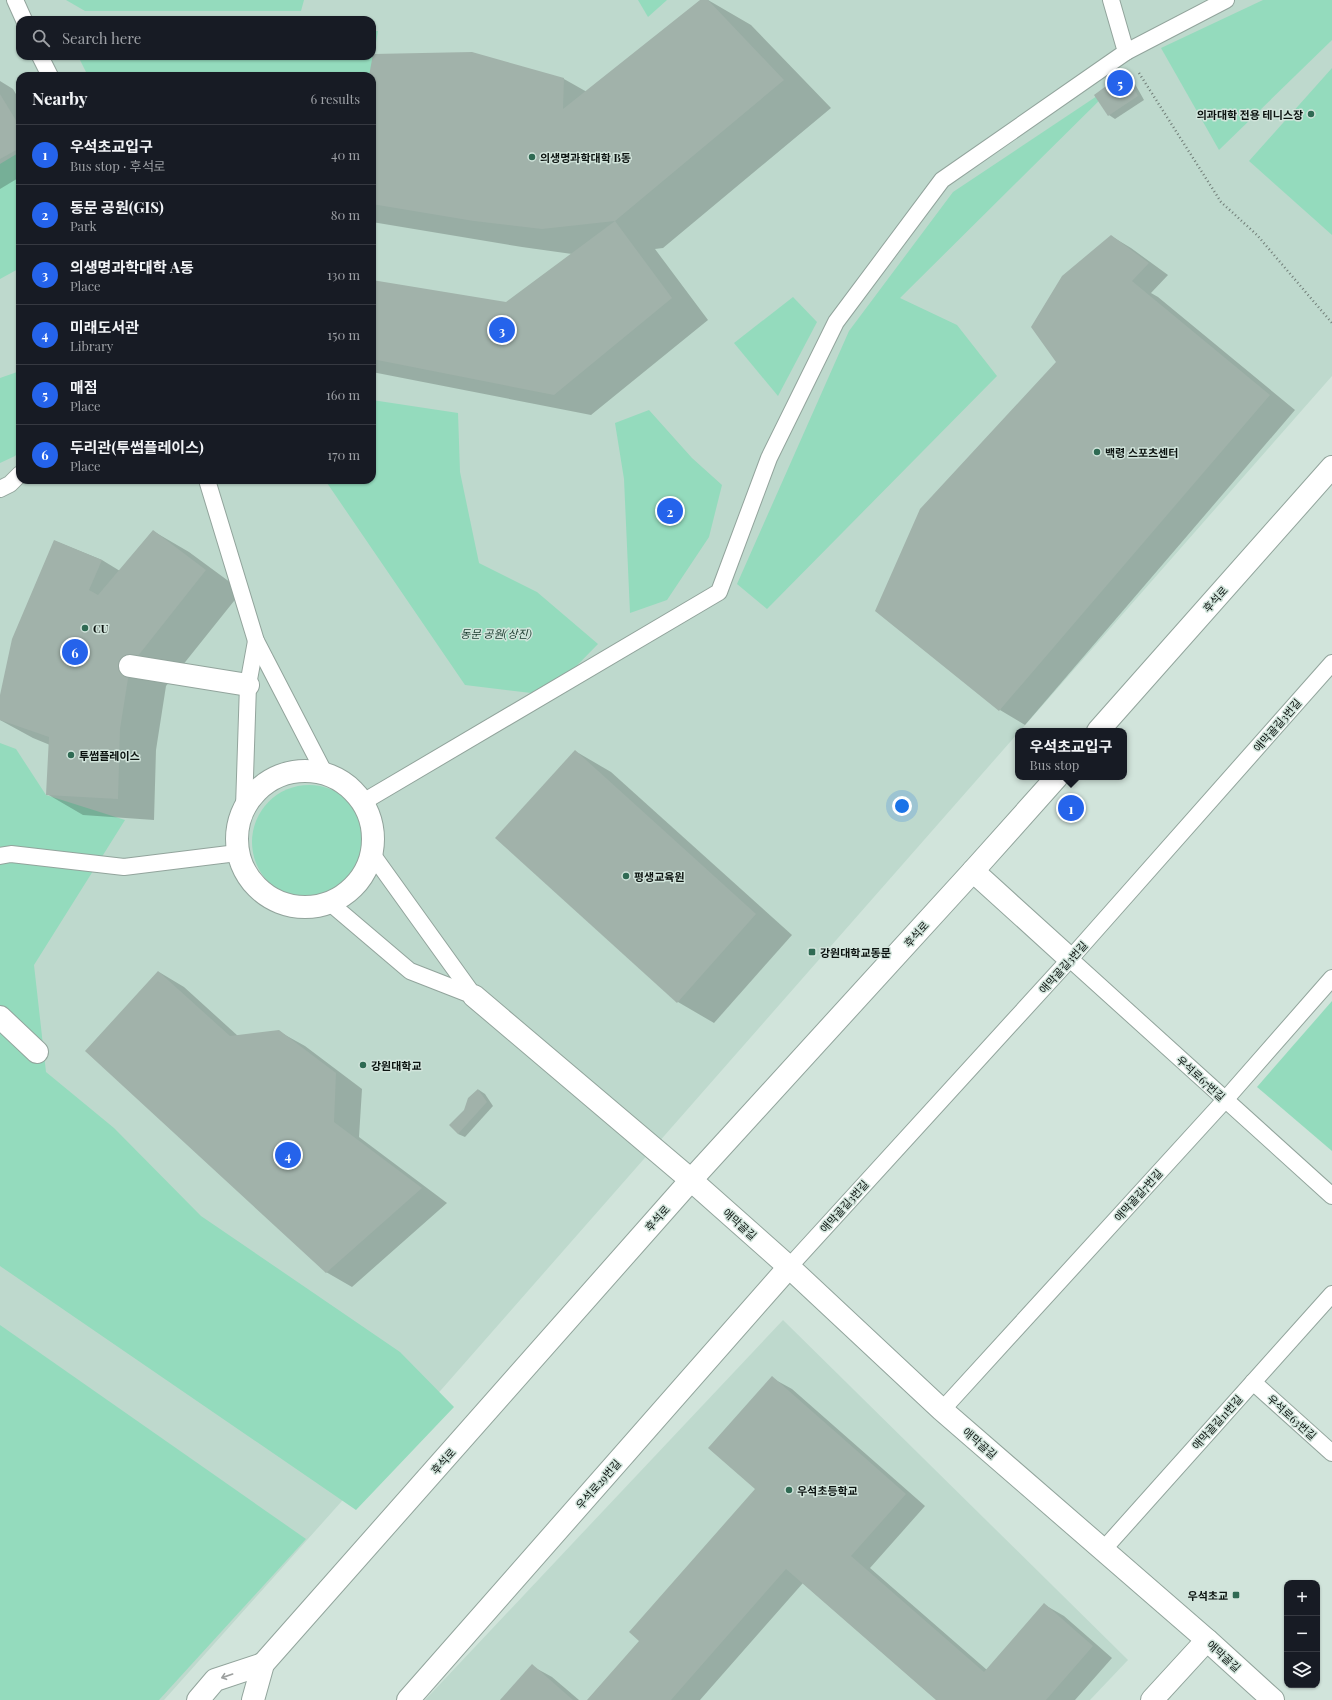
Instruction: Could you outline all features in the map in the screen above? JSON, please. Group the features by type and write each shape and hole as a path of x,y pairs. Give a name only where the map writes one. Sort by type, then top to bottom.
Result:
{"street":[{"name":"후석로","path":"1101,728 1332,467"},
{"path":"130,666 248,685"},
{"path":"301,770 325,774 346,784 362,802 371,819 374,836 372,854 365,872 350,890 330,903 306,908 283,904 262,893 246,875 237,853 236,829 244,807 258,788 278,775 301,770"},
{"name":"후석로","path":"253,1700 263,1664 691,1180 1054,780"},
{"path":"973,871 1070,959"},
{"name":"애막골길","path":"474,996 691,1180 789,1267 942,1410 1207,1640 1273,1700"},
{"path":"0,1017 37,1052"},
{"name":"우석로29번길","path":"408,1700 789,1267"},
{"path":"1152,1700 1207,1640"},
{"path":"198,1700 215,1680 263,1664"}],"lane":[{"path":"15,0 22,16"},
{"path":"1110,0 1126,52"},
{"path":"362,802 719,592 769,458 836,322 942,180 1126,52 1226,0"},
{"path":"42,60 48,72"},
{"path":"0,489 10,484 16,478"},
{"path":"208,484 256,641 325,774"},
{"path":"244,807 248,685 256,641"},
{"name":"애막골길3번길","path":"789,1267 1070,959 1332,663"},
{"path":"0,856 11,854 124,867 237,853"},
{"path":"372,854 474,996"},
{"path":"330,903 410,971 474,996"},
{"name":"우석로67번길","path":"1070,959 1332,1196"},
{"name":"애막골길7번길","path":"942,1410 1225,1100 1332,978"},
{"name":"애막골길11번길","path":"1103,1550 1332,1294"},
{"name":"우석로63번길","path":"1253,1382 1332,1453"}],"path":[{"path":"1126,52 1221,202 1257,235 1332,323"}],"shaded area":[{"name":"강원대학교","path":"0,0 1332,0 1332,376 1023,728 1015,728 1015,736 434,1398 164,1700 0,1700"},
{"name":"우석초등학교","path":"783,1320 1128,1660 1090,1700 425,1700"}],"green space":[{"path":"66,0 304,0 301,11 85,11"},
{"path":"638,0 667,0 648,17"},
{"path":"1263,0 1332,0 1332,40 1219,150 1161,48"},
{"path":"376,31 378,31 376,42"},
{"path":"80,60 373,60 371,72 86,72"},
{"name":"의과대학 전용 테니스장","path":"1332,68 1332,235 1249,161"},
{"path":"1118,82 900,298 957,325 997,376 767,609 737,584 849,331 953,192"},
{"path":"16,154 16,270 0,279 0,164"},
{"path":"793,297 817,322 778,396 734,343"},
{"path":"16,372 16,455 0,463 0,378"},
{"name":"동문 공원(상진)","path":"376,401 458,413 460,472 479,563 537,592 598,644 548,695 465,685 328,484 376,484"},
{"path":"649,410 692,458 722,485 709,537 667,600 630,613 624,479 615,423"},
{"path":"0,743 16,749 46,795 125,820 34,965 46,1072 114,1128 201,1216 400,1352 454,1407 356,1510 0,1266"},
{"path":"309,785 320,786 331,790 341,795 349,802 356,810 361,820 365,831 365,853 361,864 356,874 349,882 341,889 331,894 320,898 309,899 298,898 287,894 277,889 269,882 262,874 257,864 253,853 252,842 253,831 257,820 262,810 269,802 277,795 287,790 298,786"},
{"path":"1332,1001 1332,1151 1257,1087"},
{"path":"0,1325 306,1539 159,1700 0,1700"}],"building":[{"name":"의생명과학대학 B동","path":"700,0 708,0 784,80 615,221 542,229 474,221 376,205 376,72 370,72 372,60 376,60 376,54 472,52 564,78 563,109"},
{"path":"1125,72 1138,96 1108,116 1094,95"},
{"path":"0,94 16,120 16,150 0,159"},
{"path":"615,221 672,298 554,395 376,360 376,281 506,302"},
{"name":"백령 스포츠센터","path":"1111,235 1149,263 1132,281 1270,395 999,711 875,611 920,509 1056,362 1031,327 1062,276"},
{"path":"153,530 206,570 130,666 120,729 118,799 46,795 49,737 0,720 0,695 12,639 54,540 102,560 89,590 98,595"},
{"name":"평생교육원","path":"575,750 756,914 677,1003 495,838"},
{"path":"158,971 230,1036 279,1030 336,1073 334,1122 422,1188 326,1273 85,1051"},
{"path":"478,1089 487,1102 458,1134 449,1125 464,1110 468,1098"},
{"path":"772,1376 906,1494 851,1556 984,1672 1044,1603 1093,1646 1046,1700 936,1700 786,1569 671,1700 587,1700 639,1641 629,1632 755,1489 708,1448"},
{"path":"532,1664 573,1700 500,1700"}],"place":[{"name":"매점","path":"1120,83"},
{"name":"의과대학 전용 테니스장","path":"1311,114"},
{"name":"의생명과학대학 B동","path":"532,157"},
{"name":"의생명과학대학 A동","path":"502,330"},
{"name":"백령 스포츠센터","path":"1097,452"},
{"name":"동문 공원(GIS)","path":"670,511"},
{"name":"CU","path":"85,628"},
{"name":"두리관(투썸플레이스)","path":"75,652"},
{"name":"투썸플레이스","path":"71,755"},
{"name":"우석초교입구","path":"1071,808"},
{"name":"평생교육원","path":"626,876"},
{"name":"강원대학교동문","path":"812,952"},
{"name":"강원대학교","path":"363,1065"},
{"name":"미래도서관","path":"288,1155"},
{"name":"우석초등학교","path":"789,1490"},
{"name":"우석초교","path":"1236,1595"}]}
